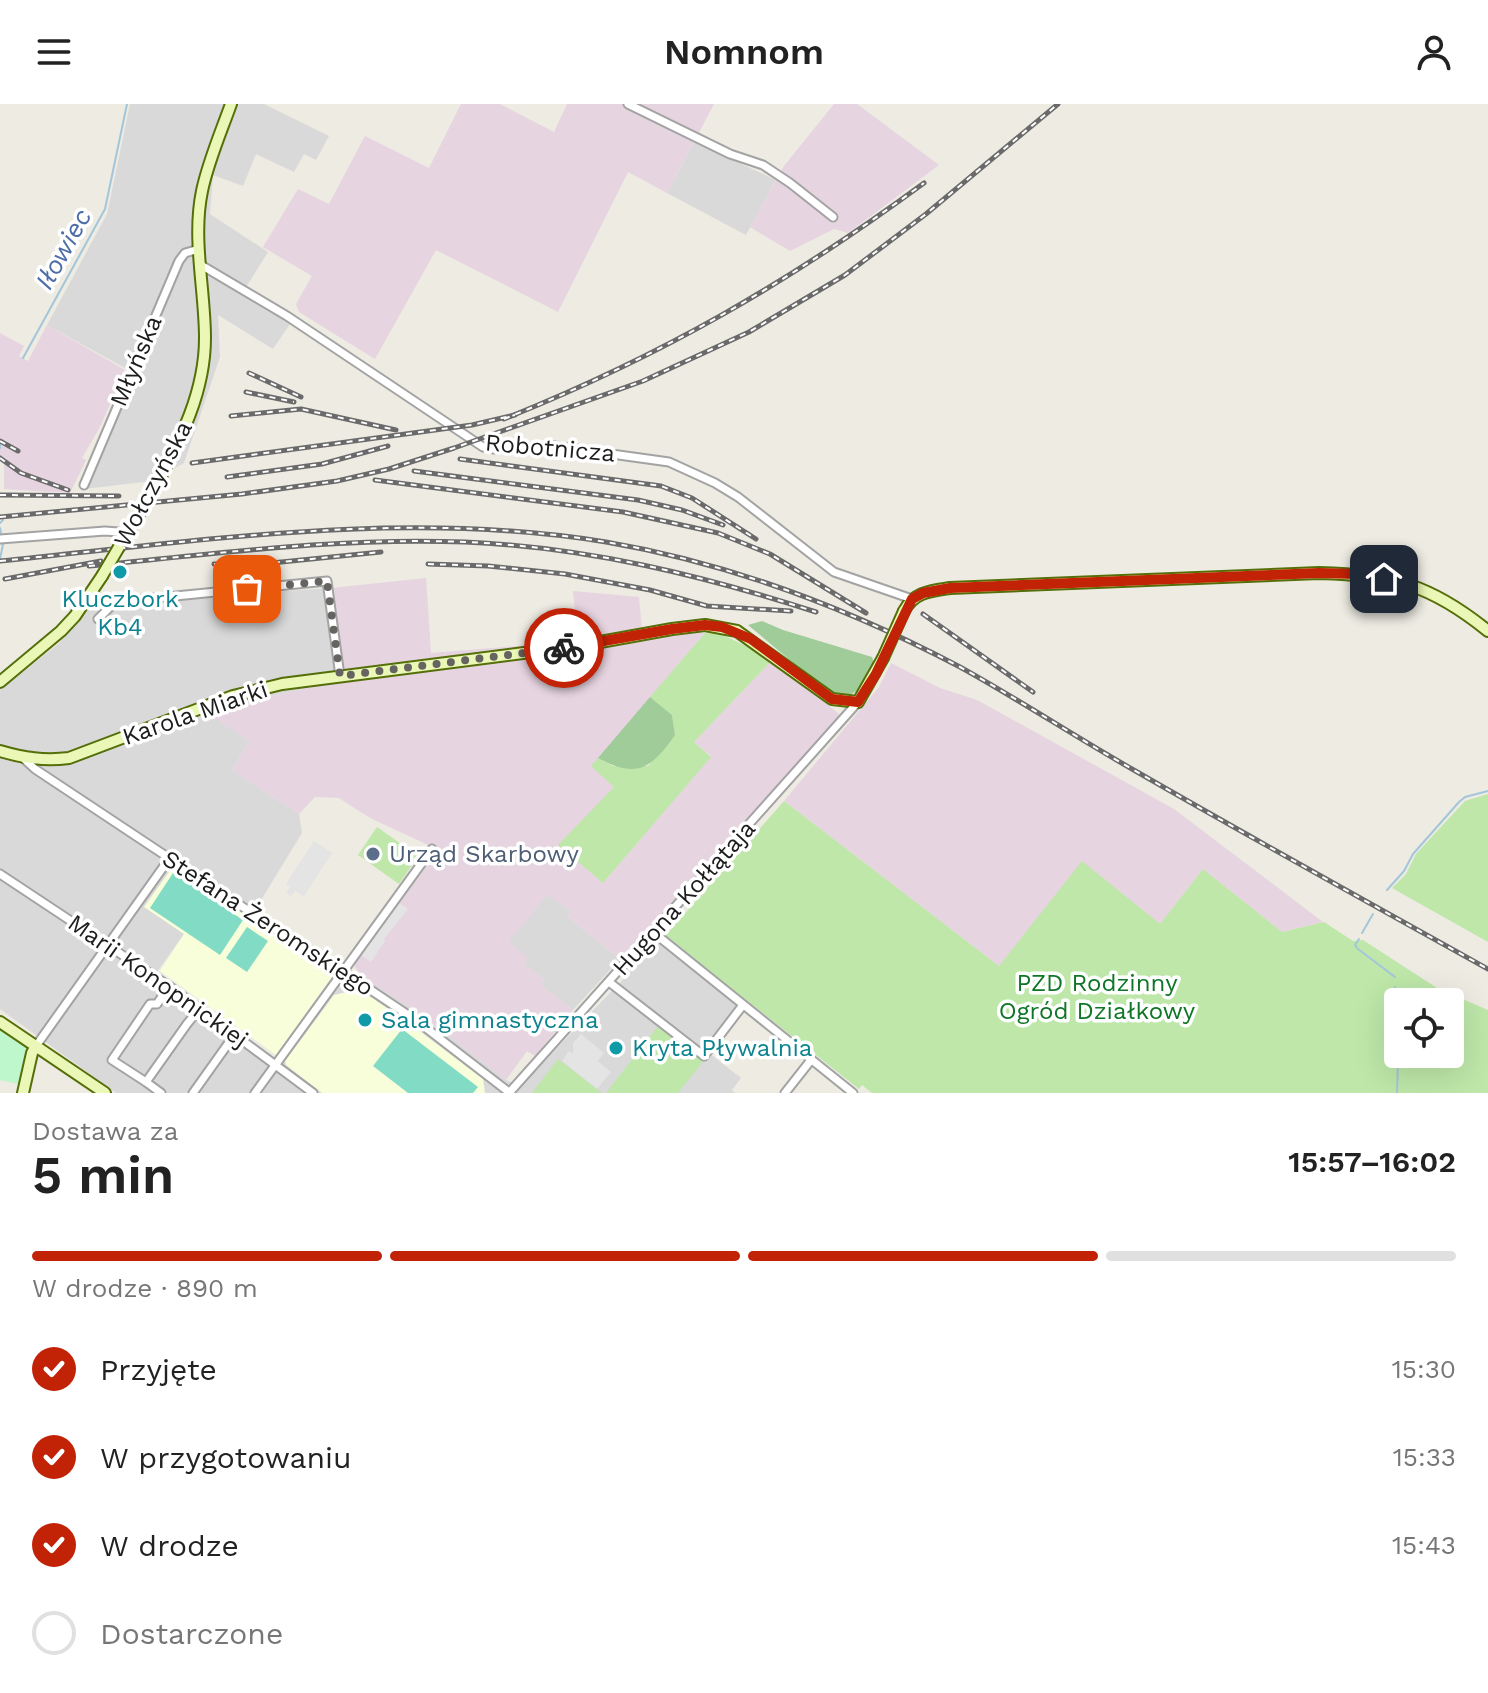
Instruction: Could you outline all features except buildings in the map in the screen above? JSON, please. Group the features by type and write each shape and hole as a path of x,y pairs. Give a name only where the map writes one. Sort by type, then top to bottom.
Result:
{"street":[{"name":"Wołczyńska","path":"0,682 75,616 155,488 191,414 201,378 205,340 199,249 202,191 231,104"},
{"path":"628,104 730,154 763,165 833,217"},
{"name":"Młyńska","path":"84,485 179,261 185,253 199,249"},
{"name":"Robotnicza","path":"201,265 287,316 483,447 554,446 669,462 738,497 834,572 912,599"},
{"path":"5,538 105,531 126,536"},
{"path":"858,702 912,599 923,593 950,588 1357,574 1411,585 1435,594 1458,607 1488,631"},
{"path":"98,619 113,604 125,601 327,581 340,676"},
{"name":"Karola Miarki","path":"0,751 23,758 69,758 233,696 282,684 578,646 705,625 722,627 751,639 832,699 858,702"},
{"name":"Hugona Kołłątaja","path":"510,1093 858,702"},
{"name":"Stefana Żeromskiego","path":"23,758 169,859 417,1021 510,1093"},
{"path":"255,1093 432,849"},
{"path":"23,1093 36,1046 169,859"},
{"name":"Marii Konopnickiej","path":"0,874 169,986 313,1093"},
{"path":"653,932 853,1093"},
{"path":"609,982 704,1056 743,1005"},
{"path":"161,1093 112,1060 150,1004 157,1004 169,986"},
{"path":"146,1082 200,1008"},
{"path":"0,1022 105,1093"},
{"path":"193,1093 235,1034"},
{"path":"785,1093 811,1060"}],"shaded area":[{"path":"130,104 264,104 329,136 316,160 304,154 294,172 256,154 243,186 213,175 210,214 268,252 243,292 290,324 273,349 218,315 220,357 184,463 152,481 84,489 134,373 47,325 107,214"},
{"path":"461,104 500,104 554,132 567,104 714,104 667,193 628,172 558,312 436,250 375,359 299,312 296,304 312,276 263,247 298,189 329,204 365,136 429,168"},
{"path":"834,104 857,104 939,165 848,233 834,229 790,251 750,227 784,166"},
{"path":"694,142 776,180 746,235 667,193"},
{"path":"47,325 125,370 100,427 82,458 86,460 70,493 4,489 4,464 0,461 0,333 24,346 19,356 28,361"},
{"path":"426,578 431,653 578,641 573,591 639,597 642,630 705,633 592,766 615,787 559,845 603,883 711,756 694,742 773,659 840,715 620,959 568,917 571,911 547,895 509,942 528,958 524,964 544,980 541,985 573,1010 535,1056 527,1051 506,1080 416,1011 361,976 353,964 439,850 370,818 339,798 315,797 299,814 232,770 249,741 204,711 340,681 331,588"},
{"path":"331,588 340,681 205,711 249,741 232,770 299,814 302,833 250,918 175,868 184,934 152,979 278,1066 344,980 361,976 416,1011 506,1080 520,1086 665,936 750,1003 709,1053 741,1078 732,1090 735,1093 116,1093 0,1009 0,690 58,644 93,604"},
{"path":"891,663 940,688 977,700 1174,809 1323,922 1282,932 1203,869 1160,924 999,966 784,801 879,687"},
{"path":"314,841 332,853 304,896 295,891 291,896 286,893 290,887 286,884"},
{"path":"175,868 333,972 276,1055 160,971 184,934 144,907 171,869"},
{"path":"547,894 571,911 568,917 620,959 573,1010 540,985 544,980 524,964 508,942"},
{"path":"399,903 408,909 384,939 371,962 361,955"},
{"path":"359,989 483,1079 485,1093 322,1093 286,1065 285,1061 334,995"},
{"path":"0,1030 26,1048 18,1084 0,1080"},
{"path":"581,1034 604,1053 598,1061 611,1072 597,1089 562,1061 569,1051 573,1054 573,1043"}],"green space":[{"path":"762,621 872,657 875,666 861,687 851,694 827,691 748,625"},
{"path":"705,633 721,634 773,659 694,742 711,757 603,883 558,845 614,787 591,766 598,758 613,766 648,766 675,735 672,715 650,697"},
{"path":"650,697 672,715 675,735 666,747 650,763 633,769 598,758"},
{"path":"1488,794 1488,942 1392,888 1406,874 1416,854 1465,801"},
{"name":"PZD Rodzinny Ogród Działkowy","path":"784,801 999,966 1082,861 1160,924 1203,869 1282,932 1324,922 1353,941 1363,940 1437,988 1384,988 1384,1068 1464,1068 1464,1000 1488,1010 1488,1093 872,1093 862,1085 859,1089 665,936"},
{"path":"377,827 418,856 399,884 358,855"},
{"path":"173,873 243,920 220,955 150,908"},
{"path":"247,927 268,941 247,972 226,958"},
{"path":"659,1025 704,1060 678,1093 606,1093"},
{"path":"402,1029 478,1087 473,1093 408,1093 373,1066"},
{"path":"558,1059 602,1093 532,1093"}],"waterway":[{"name":"Iłowiec","path":"23,358 105,209 127,104"},
{"name":"Iłowiec","path":"0,523 3,520"},
{"name":"Iłowiec","path":"0,528 3,544 0,559"},
{"path":"1387,890 1404,871 1413,854 1459,802 1465,797 1488,791"},
{"path":"1362,933 1373,914"},
{"path":"1359,939 1355,945 1358,949 1395,977"},
{"path":"1397,1093 1398,1068"}],"railway":[{"path":"0,517 242,494 337,481 389,469 454,448 643,381 749,332 845,275 926,214 1058,104"},
{"path":"504,419 617,370 722,315 823,253 924,183"},
{"path":"249,373 301,397"},
{"path":"246,392 294,402"},
{"path":"231,416 301,409 396,430"},
{"path":"192,463 472,425 515,415"},
{"path":"0,441 18,451"},
{"path":"227,477 322,464 388,446"},
{"path":"0,458 21,473 68,490"},
{"path":"460,459 661,486 692,498 756,539"},
{"path":"414,471 638,500 682,510 723,525"},
{"path":"375,480 623,512 718,533 770,554 866,613"},
{"path":"0,495 119,496"},
{"path":"0,561 227,537 379,528 455,528 606,542 698,562 832,607 960,667 1176,794 1488,969"},
{"path":"89,566 324,544 465,542 555,550 643,565 730,586 816,612"},
{"path":"214,564 251,565 381,552"},
{"path":"5,579 101,561"},
{"path":"428,564 565,574 650,590 707,606 791,611"},
{"path":"923,614 1033,692"}],"way so far":[{"path":"247,589 327,581 340,676 564,648"}],"place":[{"name":"Kluczbork Kb4","path":"120,572"},
{"name":"Urząd Skarbowy","path":"373,854"},
{"name":"Sala gimnastyczna","path":"365,1020"},
{"name":"Kryta Pływalnia","path":"616,1048"}],"route":[{"path":"564,648 672,629 705,625 722,627 751,639 832,699 858,702 876,674 908,604 923,593 950,588 1319,573 1357,574 1384,579"}]}
